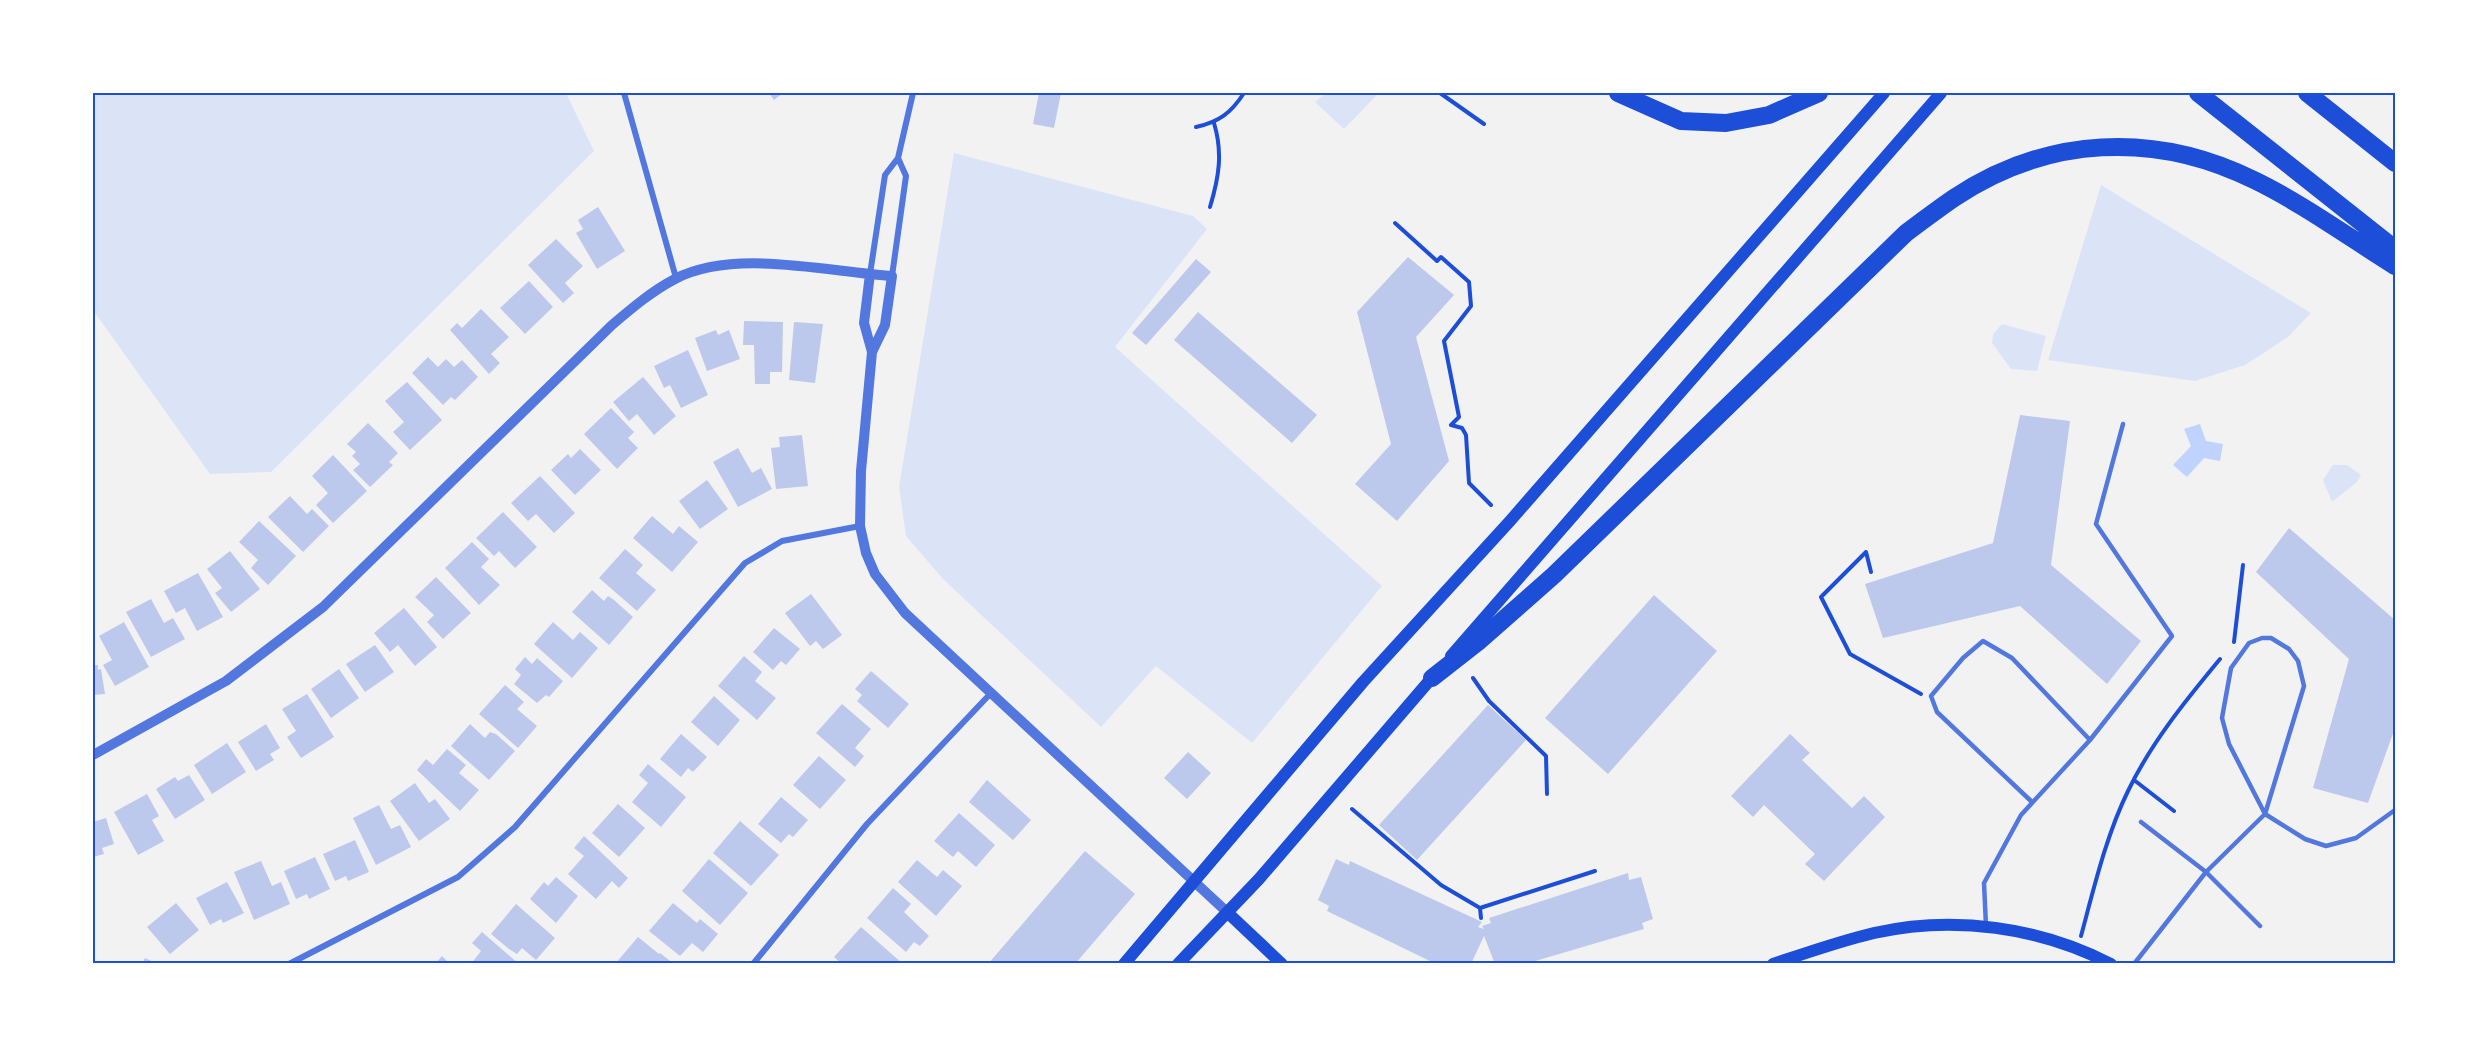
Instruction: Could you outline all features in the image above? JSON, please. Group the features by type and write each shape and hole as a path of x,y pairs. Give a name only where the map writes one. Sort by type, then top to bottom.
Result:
{"highway":[{"path":"1617,93 1681,121 1726,123 1769,115 1819,93"},
{"path":"2198,93 2395,249"},
{"path":"2307,93 2395,163"},
{"path":"1432,678 1478,642 1554,576 1906,233 1956,197 2001,172 2055,153 2111,145 2169,150 2210,161 2256,180 2395,266"}],"main road":[{"path":"1124,964 1196,882 1363,682 1510,521 1884,93"},
{"path":"1178,964 1228,913 1941,93"},
{"path":"1228,913 1282,964"},
{"path":"1773,964 1876,933 1930,926 1986,926 2032,934 2077,947 2111,964"}],"street":[{"path":"624,93 676,278"},
{"path":"872,352 864,323 885,175 898,158 913,93"},
{"path":"898,158 906,176 885,325 872,352 861,471 860,526 866,553 875,574 889,594 1228,913"},
{"path":"93,755 226,681 323,607 612,325 643,299 676,278 718,266 764,262 892,276"},
{"path":"289,964 458,877 515,827 745,563 782,541 860,526"},
{"path":"753,964 867,824 992,692"}],"lane":[{"path":"1986,926 1984,883 2021,815 2090,740 2172,636 2096,524 2123,424"},
{"path":"2134,964 2206,872 2265,814 2304,686 2301,669 2294,655 2282,644 2266,638 2249,644 2238,655 2231,668 2222,718 2229,744 2265,814 2305,839 2326,846 2356,838 2395,810"},
{"path":"2032,802 1937,712 1930,696 1963,658 1983,641 2012,658 2090,740"},
{"path":"2140,822 2206,872 2260,926"}],"path":[{"path":"1196,127 1214,123 1233,110 1244,93"},
{"path":"1440,93 1485,124"},
{"path":"1210,207 1221,161 1220,141 1214,123"},
{"path":"1395,223 1437,261 1441,257 1469,282 1471,306 1444,341 1459,417 1451,425 1462,428 1466,435 1469,483 1491,505"},
{"path":"1871,572 1866,552 1821,597 1850,654 1920,693 1930,696"},
{"path":"2077,947 2101,866 2128,791 2176,712 2234,642 2243,565"},
{"path":"1473,678 1489,701 1546,756 1547,794"},
{"path":"2134,780 2174,811"},
{"path":"1352,809 1441,885 1480,908 1595,871"},
{"path":"1480,908 1481,918"}],"shaded area":[{"path":"93,93 566,93 594,151 271,472 210,474 93,310"},
{"path":"1326,93 1379,93 1344,129 1315,102"},
{"path":"954,153 1193,216 1207,229 1115,347 1382,586 1252,743 1156,666 1101,727 943,579 906,536 899,487"},
{"path":"2101,185 2311,313 2288,337 2245,365 2195,381 2048,360"},
{"path":"2002,324 2046,336 2037,371 2011,369 1992,343 1993,334"},
{"path":"2333,465 2347,465 2361,475 2357,482 2332,502 2323,480"}],"water":[{"path":"2200,424 2206,441 2223,444 2220,461 2204,458 2187,477 2173,465 2191,446 2184,429"}],"building":[{"path":"769,93 783,93 774,100"},
{"path":"1039,93 1061,93 1054,128 1033,124"},
{"path":"598,207 625,251 597,269 576,233 583,229 578,220"},
{"path":"556,239 583,266 565,283 574,293 563,303 528,265"},
{"path":"1408,257 1454,295 1416,337 1449,461 1397,521 1355,484 1391,444 1357,312"},
{"path":"1196,259 1211,272 1146,345 1132,333"},
{"path":"529,281 553,307 525,334 500,308"},
{"path":"481,309 509,337 491,354 500,363 489,374 450,330 457,323 462,328"},
{"path":"1198,312 1317,415 1292,443 1174,340"},
{"path":"744,321 783,322 782,372 770,372 770,384 755,384 754,345 743,345"},
{"path":"794,322 823,324 815,383 789,380"},
{"path":"716,330 718,335 729,330 740,359 707,371 695,338"},
{"path":"688,350 708,395 681,408 670,385 664,388 654,366"},
{"path":"428,357 438,367 446,359 454,367 462,360 478,377 455,400 451,397 443,405 412,373"},
{"path":"643,377 676,416 654,435 637,414 629,421 613,402"},
{"path":"407,382 442,420 410,450 393,432 404,422 385,401"},
{"path":"611,408 634,432 628,438 638,448 617,469 584,434"},
{"path":"2020,415 2070,421 2051,565 2141,641 2107,684 2020,606 1883,638 1865,584 1993,543"},
{"path":"368,423 398,453 389,462 393,465 370,487 353,470 360,464 352,456 356,452 347,444"},
{"path":"802,435 808,486 776,489 771,448 780,447 779,437"},
{"path":"738,448 752,473 761,468 772,489 738,507 713,462"},
{"path":"580,449 601,470 575,495 551,470 568,454 571,458"},
{"path":"333,455 367,491 333,523 316,505 328,493 312,476"},
{"path":"540,476 575,513 554,533 536,514 528,521 511,503"},
{"path":"707,480 728,509 700,529 679,501"},
{"path":"290,496 307,514 312,509 329,526 303,552 268,517"},
{"path":"503,512 537,547 515,568 499,551 494,556 476,538"},
{"path":"652,516 673,534 679,526 698,542 672,572 633,538"},
{"path":"259,521 296,556 268,585 251,568 258,560 239,542"},
{"path":"2289,528 2395,620 2395,728 2368,803 2313,788 2349,659 2256,572"},
{"path":"472,542 489,559 481,567 500,585 479,605 445,568"},
{"path":"625,549 643,565 636,573 656,590 637,611 599,578"},
{"path":"230,551 260,589 231,612 215,593 222,588 207,569"},
{"path":"198,573 223,617 197,631 185,608 176,613 164,591"},
{"path":"436,577 471,613 443,639 427,622 434,615 415,597"},
{"path":"592,590 604,601 608,596 633,617 609,645 572,612"},
{"path":"811,594 842,635 823,649 816,641 810,646 785,613"},
{"path":"1654,595 1717,651 1608,774 1545,718"},
{"path":"151,599 164,623 173,618 185,639 151,657 126,612"},
{"path":"404,608 437,647 415,666 398,645 390,652 374,633"},
{"path":"124,622 149,667 115,686 103,665 112,660 99,636"},
{"path":"553,622 573,640 580,632 598,648 572,678 534,644"},
{"path":"774,628 800,649 786,665 781,661 773,670 753,652"},
{"path":"375,645 394,672 365,692 346,664"},
{"path":"744,656 762,672 755,681 776,698 757,720 718,686"},
{"path":"525,657 532,664 537,658 563,681 549,697 546,695 537,703 514,684 521,675 515,669"},
{"path":"93,665 98,665 98,670 101,669 105,694 93,695"},
{"path":"339,669 359,698 331,718 311,689"},
{"path":"871,671 909,704 888,728 857,701 862,695 855,689"},
{"path":"505,685 524,702 517,709 537,726 518,748 479,714"},
{"path":"307,694 334,737 301,758 287,737 296,731 282,709"},
{"path":"714,696 740,720 718,746 691,722"},
{"path":"842,704 871,729 855,748 864,756 855,767 816,733"},
{"path":"1488,705 1526,740 1417,860 1379,825"},
{"path":"266,724 280,748 270,754 274,760 256,771 238,742"},
{"path":"470,724 485,738 490,732 496,734 515,751 489,780 451,746"},
{"path":"681,734 707,757 693,772 688,768 681,777 660,759"},
{"path":"1790,734 1810,753 1802,760 1852,808 1864,796 1885,817 1824,881 1805,864 1815,854 1764,805 1753,817 1731,796"},
{"path":"227,743 246,772 212,794 194,765"},
{"path":"447,749 466,765 459,773 479,790 460,811 417,770 426,759 433,765"},
{"path":"1188,752 1211,773 1187,799 1164,778"},
{"path":"819,756 846,780 820,809 793,785"},
{"path":"648,764 686,797 661,827 632,802 648,783 639,775"},
{"path":"189,775 205,800 175,819 156,789 175,777 178,781"},
{"path":"987,780 1031,820 1013,840 969,802"},
{"path":"415,783 429,803 435,799 450,819 419,841 390,801"},
{"path":"147,794 159,816 152,820 164,841 138,855 114,812"},
{"path":"781,797 808,820 793,837 789,834 781,843 758,824"},
{"path":"618,804 645,828 619,857 592,833"},
{"path":"379,805 391,829 400,825 411,847 376,865 353,818"},
{"path":"959,813 995,845 976,867 958,851 953,857 934,841"},
{"path":"106,818 114,844 102,848 104,854 93,857 93,822"},
{"path":"740,821 779,855 751,886 713,853"},
{"path":"584,836 628,878 619,888 612,881 596,899 568,874 584,856 574,848"},
{"path":"355,840 369,872 348,881 346,876 335,881 323,854"},
{"path":"1085,851 1135,894 1075,964 988,964"},
{"path":"315,857 330,889 309,899 307,894 296,899 284,871"},
{"path":"709,859 748,893 720,925 682,891"},
{"path":"1336,859 1349,865 1350,861 1482,922 1478,927 1484,929 1482,926 1491,923 1489,918 1628,873 1629,880 1641,877 1653,919 1642,923 1644,929 1525,964 1495,964 1484,936 1471,964 1436,964 1327,911 1329,906 1318,900"},
{"path":"917,860 937,877 943,870 962,886 936,916 898,882"},
{"path":"261,861 272,886 281,882 290,904 254,920 234,872"},
{"path":"556,877 578,896 556,923 530,899 544,882 548,886"},
{"path":"227,882 244,913 223,923 221,919 210,925 196,898"},
{"path":"893,888 911,904 904,912 929,936 920,946 914,942 906,952 867,918"},
{"path":"176,903 199,930 170,954 147,927"},
{"path":"673,903 697,923 700,919 718,934 703,952 692,943 680,956 649,931"},
{"path":"516,904 555,938 536,960 522,948 517,954 491,934"},
{"path":"861,927 903,964 842,964 834,957"},
{"path":"482,932 519,964 471,964 481,951 472,943"},
{"path":"638,937 659,954 674,964 615,964"},
{"path":"442,956 450,964 435,964"},
{"path":"145,958 158,964 142,964"}]}
